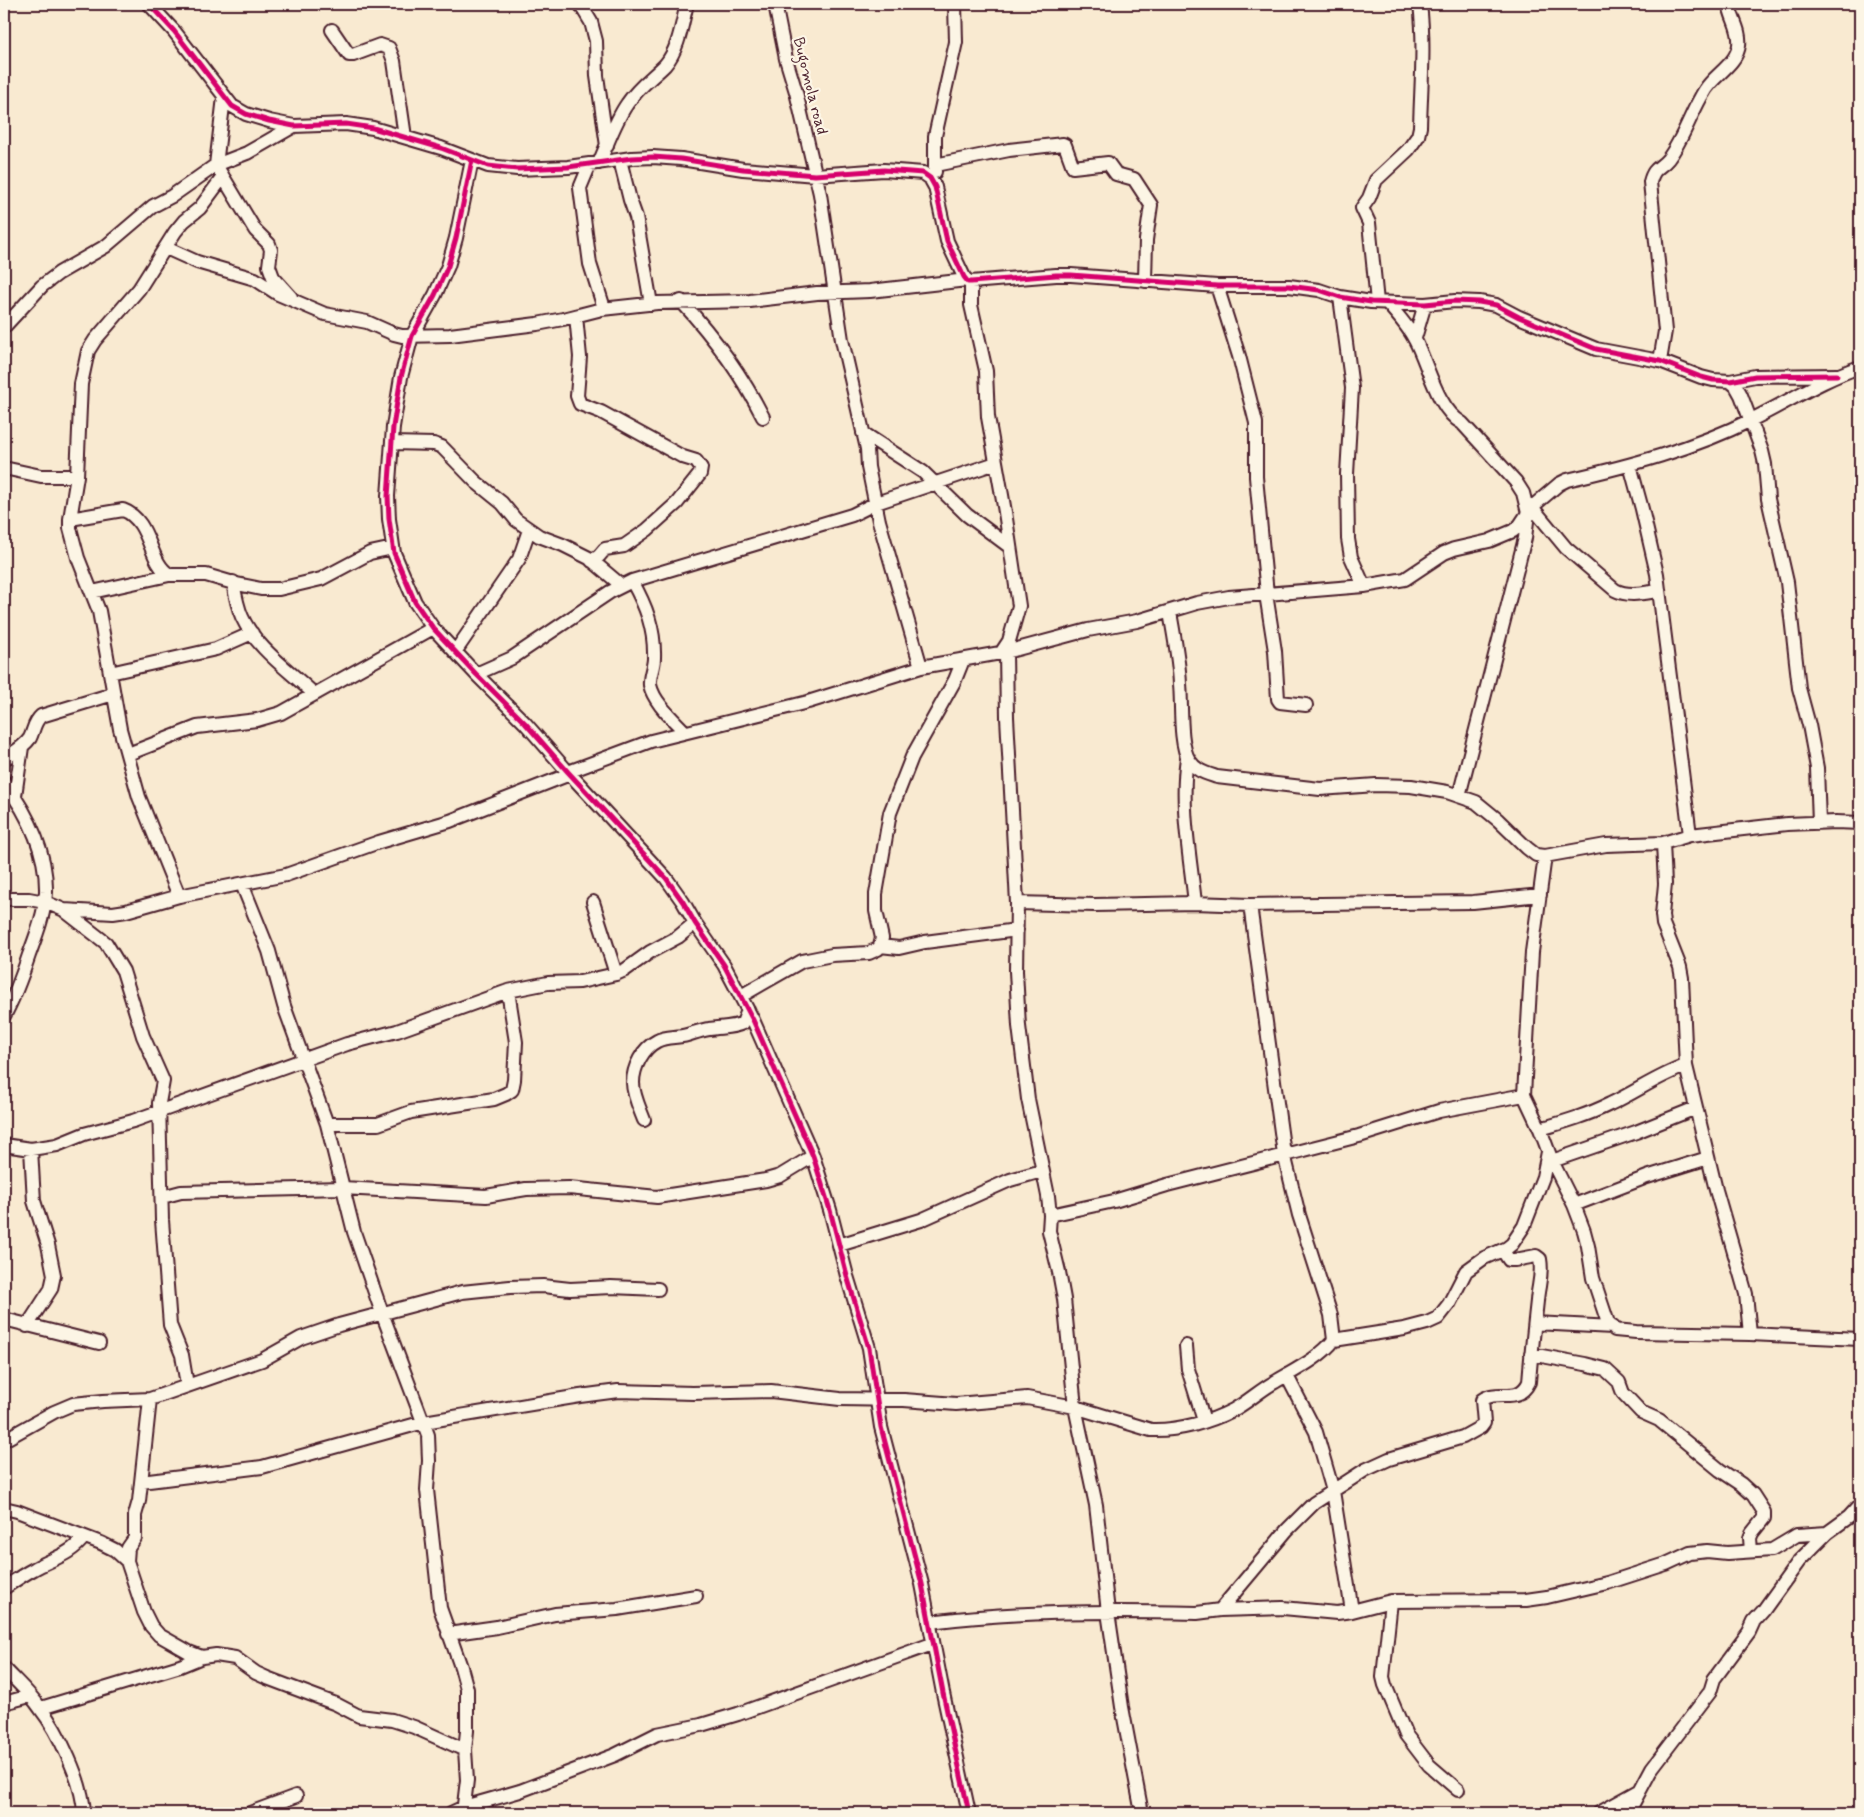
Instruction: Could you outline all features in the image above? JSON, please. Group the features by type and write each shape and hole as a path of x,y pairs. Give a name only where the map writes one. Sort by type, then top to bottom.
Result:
{"street":[{"path":"149,4 199,62 232,106 246,114 294,126 346,124 373,128 488,166 517,169 568,167 653,157 681,159 743,169 815,175 884,170 919,172 930,178 935,187"},
{"path":"580,4 591,22 596,41 597,76 607,146"},
{"path":"604,308 590,264 580,188 594,163 607,146 630,100 640,87 671,56 687,4"},
{"name":"Bugomola road","path":"775,4 786,58 796,92 815,175 828,241 842,340 863,433 879,521 921,667"},
{"path":"955,4 956,42 935,136 935,187 946,241 969,281 971,305 986,371 988,417 1019,606 1004,652 1017,903 1016,971 1019,1026 1028,1099 1050,1215 1050,1238 1064,1299 1075,1407 1096,1506 1108,1612 1122,1708 1142,1813"},
{"path":"1420,4 1423,30 1423,60 1418,136 1408,150 1376,180 1369,198 1362,208 1368,223 1382,302 1414,338 1439,394 1449,411 1516,482 1530,510 1566,548 1621,594 1658,591"},
{"path":"1660,361 1665,331 1650,182 1655,169 1670,156 1704,91 1726,68 1738,50 1739,34 1730,4"},
{"path":"332,30 349,55 380,45 389,48 394,61 405,137"},
{"path":"224,97 216,165 254,230 271,246 269,266 273,277 296,303"},
{"path":"4,328 31,297 59,273 106,246 153,206 172,196 216,165 247,153 294,126"},
{"path":"935,165 1009,150 1063,144 1073,166 1108,163 1116,174 1134,179 1150,203 1146,240 1145,281"},
{"path":"472,160 456,238 448,266 435,295 412,336 401,377 392,443 388,496 393,548 415,602 433,628 525,723 666,878 724,965 748,1010 813,1156 869,1348 881,1427 922,1584 932,1644 970,1813"},
{"path":"620,160 636,217 651,304"},
{"path":"179,896 139,797 120,729 99,611 74,544 70,519 77,476 81,384 88,351 95,340 139,289 175,232 184,221 200,208 223,177"},
{"path":"166,248 197,262 255,279 296,303 332,316 375,324 394,334 412,336 450,335 537,324 604,308 680,302 750,301 817,293 870,291 1056,275 1217,286 1289,286 1319,290 1340,297 1382,302 1425,304 1455,301 1479,302 1496,305 1519,317 1596,349 1660,361 1713,380 1730,380 1755,376 1837,375"},
{"path":"1217,286 1242,364 1256,423 1256,477 1266,594 1275,651 1278,700 1280,702 1306,705"},
{"path":"1340,297 1352,388 1347,474 1348,539 1351,557 1364,586"},
{"path":"680,302 707,330 728,357 748,387 763,417"},
{"path":"1414,338 1425,304"},
{"path":"576,316 580,358 577,396 580,404 601,412 696,462 701,468 700,474 664,516 624,546 605,549 592,561"},
{"path":"64,910 113,913 141,908 179,896 286,875 378,842 450,821 651,741 808,702 921,667 1004,652 1088,630 1137,621 1197,603 1229,597 1364,586 1405,579 1444,553 1505,535 1520,525 1530,510 1559,484 1567,480 1630,464 1709,439 1751,420 1820,382 1860,367"},
{"path":"1730,380 1741,395 1765,464 1768,499 1787,582 1799,688 1809,725 1817,768 1819,823"},
{"path":"863,433 923,472 968,515 1010,547"},
{"path":"392,443 434,444 442,447 476,482 502,503 516,520 550,542 570,548 627,583 650,617 655,640 654,664 650,684 653,694 661,706 685,732"},
{"path":"476,674 512,658 627,583 776,536 828,523 852,515 876,503 996,463"},
{"path":"1630,464 1657,574 1690,836"},
{"path":"4,468 41,476 77,476"},
{"path":"70,519 118,509 126,511 146,532 159,565 169,575"},
{"path":"1459,796 1521,558 1530,510"},
{"path":"455,652 519,559 530,530"},
{"path":"92,592 169,575 206,575 266,589 304,584 321,579 370,553 393,548"},
{"path":"233,582 241,614 252,633 267,650 314,694"},
{"path":"1170,612 1180,683 1183,738 1187,758 1185,773 1186,810 1195,903"},
{"path":"128,754 197,727 257,720 281,713 433,628"},
{"path":"110,673 216,649 252,633"},
{"path":"741,996 802,961 832,955 869,952 878,949 880,946 882,938 876,911 876,894 890,813 912,757 955,680 963,660"},
{"path":"4,759 22,747 31,736 36,722 41,716 113,694"},
{"path":"15,796 22,747"},
{"path":"1187,758 1201,772 1217,777 1320,789 1376,785 1411,786 1447,792 1476,802 1504,825 1527,848 1536,855 1545,856 1606,845 1663,843 1690,836 1787,824 1860,823"},
{"path":"4,782 15,796 27,817 39,847 46,891 45,902 21,979 4,1016"},
{"path":"1663,843 1665,884 1662,915 1663,924 1680,967 1682,978 1686,1066 1708,1158 1742,1276 1746,1294 1750,1334"},
{"path":"1545,856 1532,952 1524,1094 1550,1157 1574,1205 1588,1246 1593,1278 1600,1303 1608,1323 1615,1330 1636,1332 1750,1334 1860,1339"},
{"path":"242,884 269,951 284,1006 327,1124 354,1232 428,1435 427,1497 440,1608 461,1668 466,1689 467,1731 465,1750 467,1780 464,1810"},
{"path":"1017,903 1095,905 1195,903 1250,905 1473,902 1540,895"},
{"path":"4,899 29,899 45,902 64,910 106,942 123,971 143,1036 163,1081 159,1111 164,1256 170,1325 182,1355 187,1385"},
{"path":"593,902 616,974"},
{"path":"141,1482 262,1467 424,1422 618,1391 693,1393 771,1391 840,1399 878,1399 956,1404 1027,1398 1075,1407 1152,1430 1163,1430 1204,1421 1233,1410 1268,1386 1287,1376 1330,1346 1334,1340 1331,1315 1299,1215 1284,1154 1250,905"},
{"path":"4,1145 31,1149 57,1145 84,1134 119,1126 347,1044 430,1020 508,991 548,982 580,982 616,974 678,937 695,923"},
{"path":"880,946 899,948 925,942 1017,930"},
{"path":"327,1124 378,1124 411,1112 494,1099 512,1090 516,1042 508,991"},
{"path":"644,1120 633,1083 634,1073 641,1056 648,1047 657,1040 666,1037 738,1025 743,1023 748,1010"},
{"path":"1540,1129 1598,1109 1657,1078 1686,1066"},
{"path":"1050,1215 1114,1201 1166,1185 1359,1136 1439,1111 1524,1094"},
{"path":"1550,1157 1645,1129 1696,1108"},
{"path":"27,1326 51,1290 54,1275 48,1245 34,1201 31,1149"},
{"path":"162,1196 200,1191 343,1188 486,1196 526,1189 568,1188 657,1197 766,1180 780,1176 813,1156"},
{"path":"1334,1340 1404,1329 1438,1318 1449,1304 1466,1271 1484,1258 1503,1251 1512,1244 1528,1220 1531,1205 1550,1157"},
{"path":"1574,1205 1647,1176 1708,1158"},
{"path":"839,1245 921,1220 1010,1180 1042,1171"},
{"path":"1220,1610 1287,1530 1314,1503 1366,1470 1389,1459 1455,1440 1481,1427 1484,1422 1482,1400 1496,1395 1517,1395 1525,1390 1529,1382 1537,1298 1541,1280 1540,1259 1536,1256 1512,1261 1509,1260 1503,1251"},
{"path":"4,1440 54,1412 73,1404 94,1401 150,1399 262,1360 301,1338 382,1313 462,1292 510,1286 544,1286 570,1289 611,1287 658,1289"},
{"path":"4,1319 99,1343"},
{"path":"1535,1323 1613,1327"},
{"path":"1186,1346 1188,1369 1204,1421"},
{"path":"1531,1354 1605,1369 1619,1382 1623,1393 1641,1412 1659,1420 1720,1470 1741,1484 1753,1495 1764,1512 1764,1518 1750,1538 1751,1551"},
{"path":"1287,1376 1316,1432 1333,1491 1352,1611"},
{"path":"126,1561 128,1548 135,1538 135,1515 141,1482 150,1399"},
{"path":"1628,1813 1652,1768 1710,1692 1714,1679 1799,1561 1827,1533 1849,1517 1860,1505"},
{"path":"4,1508 17,1511 115,1550 126,1561 144,1612 151,1626 159,1635 202,1657"},
{"path":"929,1622 977,1616 1030,1613 1196,1613 1220,1610 1283,1608 1336,1613 1391,1601 1526,1600 1548,1597 1607,1583 1666,1564 1690,1553 1772,1550 1797,1535 1827,1533"},
{"path":"4,1588 34,1569 70,1551 84,1537"},
{"path":"448,1634 497,1627 555,1614 618,1609 696,1596"},
{"path":"1391,1601 1384,1677 1385,1684 1406,1735 1429,1765 1458,1790"},
{"path":"451,1813 514,1793 615,1755 658,1734 709,1723 738,1714 932,1644"},
{"path":"41,1708 180,1666 202,1657 216,1655 235,1658 262,1676 336,1704 359,1716 392,1720 414,1727 465,1750"},
{"path":"4,1668 41,1708 61,1743 75,1773 84,1813"},
{"path":"4,1703 30,1696"},
{"path":"1599,1813 1641,1790"},
{"path":"250,1813 296,1796"}],"cycle path":[{"path":"149,4 174,31 232,106 246,114 269,121 294,126 346,124 373,128 441,148 488,166 517,169 568,167 653,157 681,159 743,169 815,175 884,170 923,173 930,178 935,187 947,241 968,282 1071,275 1217,286 1289,286 1319,290 1340,297 1371,302 1425,304 1455,301 1479,302 1496,305 1519,317 1596,349 1660,361 1713,380 1730,381 1755,376 1837,375"},
{"path":"472,160 456,238 448,266 435,295 412,336 401,377 393,427 388,496 394,553 415,602 433,628 525,723 666,878 724,965 753,1020 813,1156 869,1348 881,1427 922,1584 969,1813"}]}
